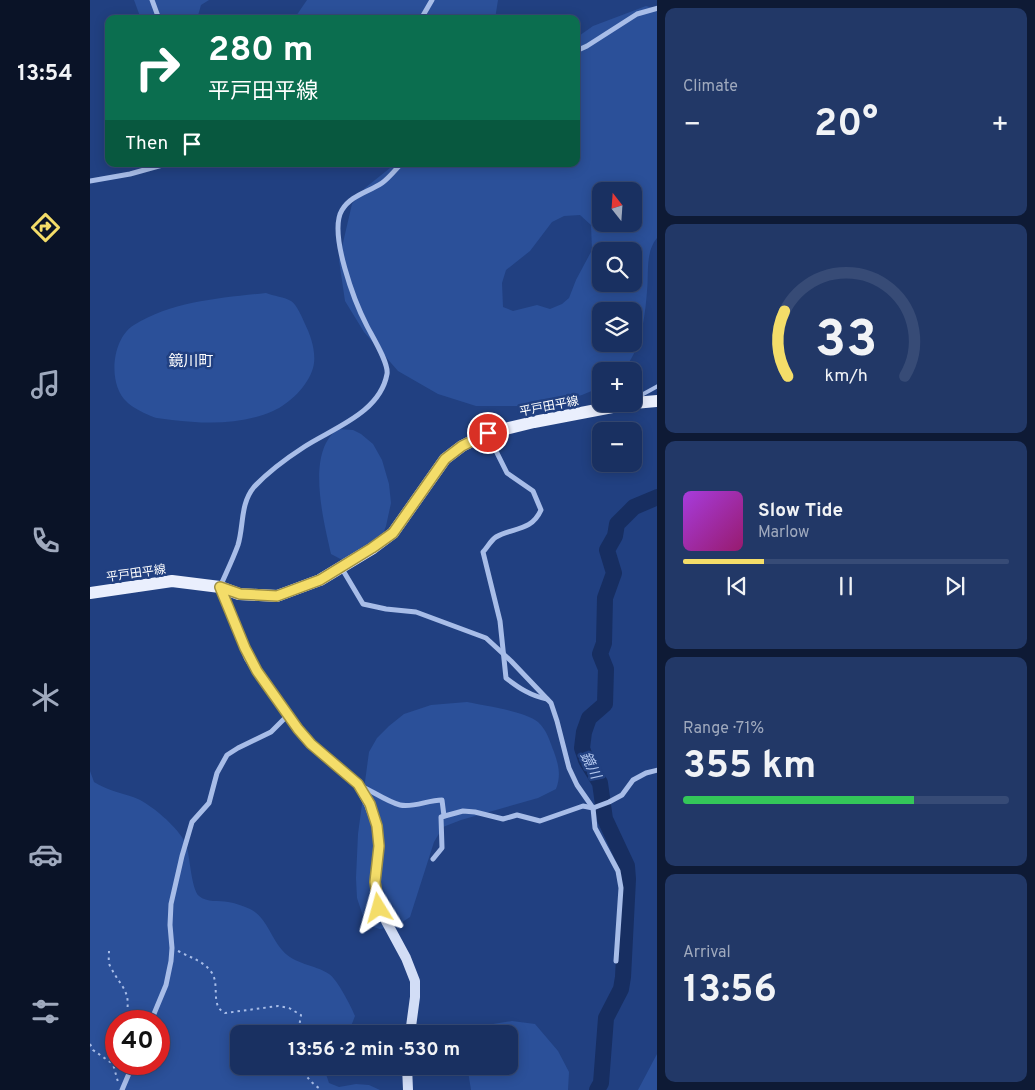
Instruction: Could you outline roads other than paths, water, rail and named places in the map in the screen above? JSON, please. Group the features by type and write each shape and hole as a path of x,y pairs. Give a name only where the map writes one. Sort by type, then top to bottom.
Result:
{"main road":[{"name":"平戸田平線","path":"642,402 657,401"},
{"name":"平戸田平線","path":"90,593 172,581 220,587 240,594 277,596 320,580 393,533 445,459 462,446 488,433 592,410"}],"street":[{"path":"152,0 158,15"},
{"path":"423,15 432,0"},
{"path":"580,49 637,14 657,8"},
{"path":"90,182 155,167"},
{"path":"398,167 384,182 349,201 341,211 338,227 344,263 358,309 388,373 379,395 354,418 304,447 266,476 253,489 247,499 242,515 238,544 220,587 249,658 288,715 311,744 358,784 400,805 442,800 444,816"},
{"path":"488,433 507,473 533,491 541,510 537,518 526,527 494,538 483,552 500,621 506,678 518,688 547,699"},
{"path":"341,567 363,604 386,609 416,612 486,638 511,661 550,703 557,721 569,768 577,785 593,808 595,828 618,871 620,888 616,961"},
{"path":"155,1010 166,985 171,961 171,904 192,822 209,803 217,773 227,755 271,732 288,715"},
{"path":"433,859 442,848 441,817 463,811 503,819 518,815 540,821 583,806 593,808 609,802 622,795 633,780 646,773 657,770"},
{"path":"358,784 370,804 377,826 379,846 375,882 379,908 406,958 415,981 411,1025"},
{"path":"122,1088 128,1075"},
{"path":"407,1075 408,1090"}],"lane":[{"path":"642,395 657,387"}],"waterway":[{"name":"鏡川","path":"597,1090 601,1083 606,1018 621,989 623,977 628,879 627,866 605,819 600,783 586,760 582,748 584,732 589,718 605,704 606,669 600,654 604,643 605,598 614,573 607,550 615,536 617,524 634,507 657,497"}],"district":[{"name":"鏡川町","path":"191,361"}]}
